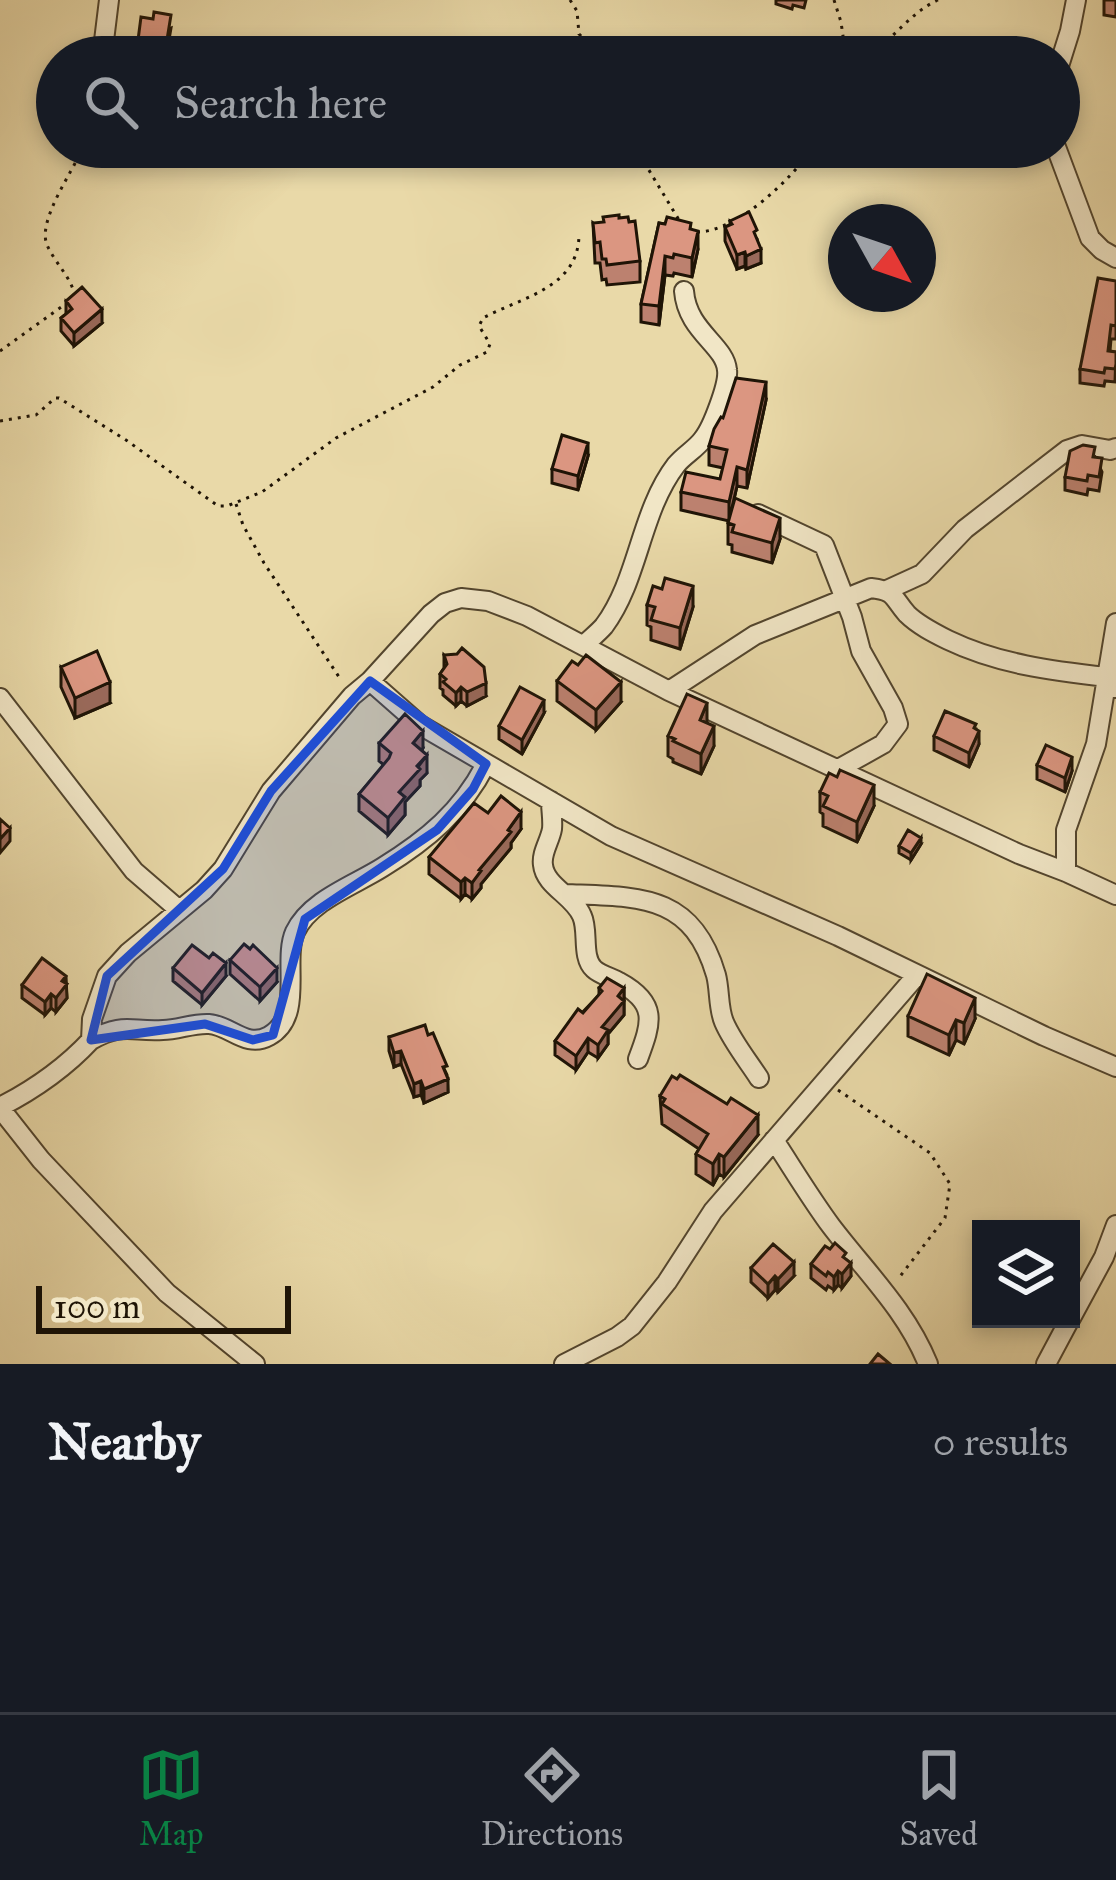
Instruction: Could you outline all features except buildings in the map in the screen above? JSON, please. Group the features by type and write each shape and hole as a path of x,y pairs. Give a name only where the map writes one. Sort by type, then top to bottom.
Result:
{"street":[{"path":"105,36 109,0"},
{"path":"1068,36 1076,0"},
{"path":"1064,168 1090,238 1116,258"},
{"path":"584,646 604,625 619,597 655,504 676,465 712,424 727,378 728,367 699,331 686,307 684,291"},
{"path":"886,590 922,574 965,529 1067,450 1082,445 1116,448"},
{"path":"750,509 824,545 846,597 861,651 893,708 898,724 883,744 839,768"},
{"path":"670,691 755,635 871,588 896,597 921,625 986,656 1111,683"},
{"path":"92,1040 92,1019 107,976 223,869 271,791 352,696 431,614 461,598 507,609 670,691 1116,896"},
{"path":"1066,872 1066,830 1096,745 1111,683 1116,622"},
{"path":"370,681 420,725 611,836 1116,1067"},
{"path":"0,698 134,871 178,909"},
{"path":"255,1364 167,1293 41,1160 0,1107 70,1063 92,1040 110,1030 206,1024 253,1040 273,1035 291,994 295,932 336,890 381,868 437,830 473,789 486,764"},
{"path":"551,801 553,827 542,862 544,872 576,904 584,919 586,956 593,969 635,990 647,1004 650,1020 638,1060"},
{"path":"566,894 629,897 674,910 689,923 716,975 724,1021 759,1078"},
{"path":"564,1364 632,1326 713,1211 917,975"},
{"path":"774,1140 831,1226 887,1292 928,1364"},
{"path":"1080,1301 1116,1225"},
{"path":"1046,1364 1066,1328"}],"path":[{"path":"570,0 581,36"},
{"path":"834,0 843,36"},
{"path":"892,36 938,0"},
{"path":"0,351 75,298 44,231 74,168"},
{"path":"648,168 679,220"},
{"path":"694,231 705,232 746,212 796,168"},
{"path":"0,421 29,418 59,398 218,506 227,506 262,492 336,438 433,387 460,365 487,352 490,344 479,326 483,318 548,287 568,271 576,260 579,234"},
{"path":"235,502 264,563 352,696"},
{"path":"826,1082 930,1154 950,1184 945,1218 887,1292"}],"highlighted area":[{"path":"370,681 486,764 473,789 437,830 305,919 273,1035 253,1040 205,1024 91,1040 107,976 223,869 271,791"}]}
